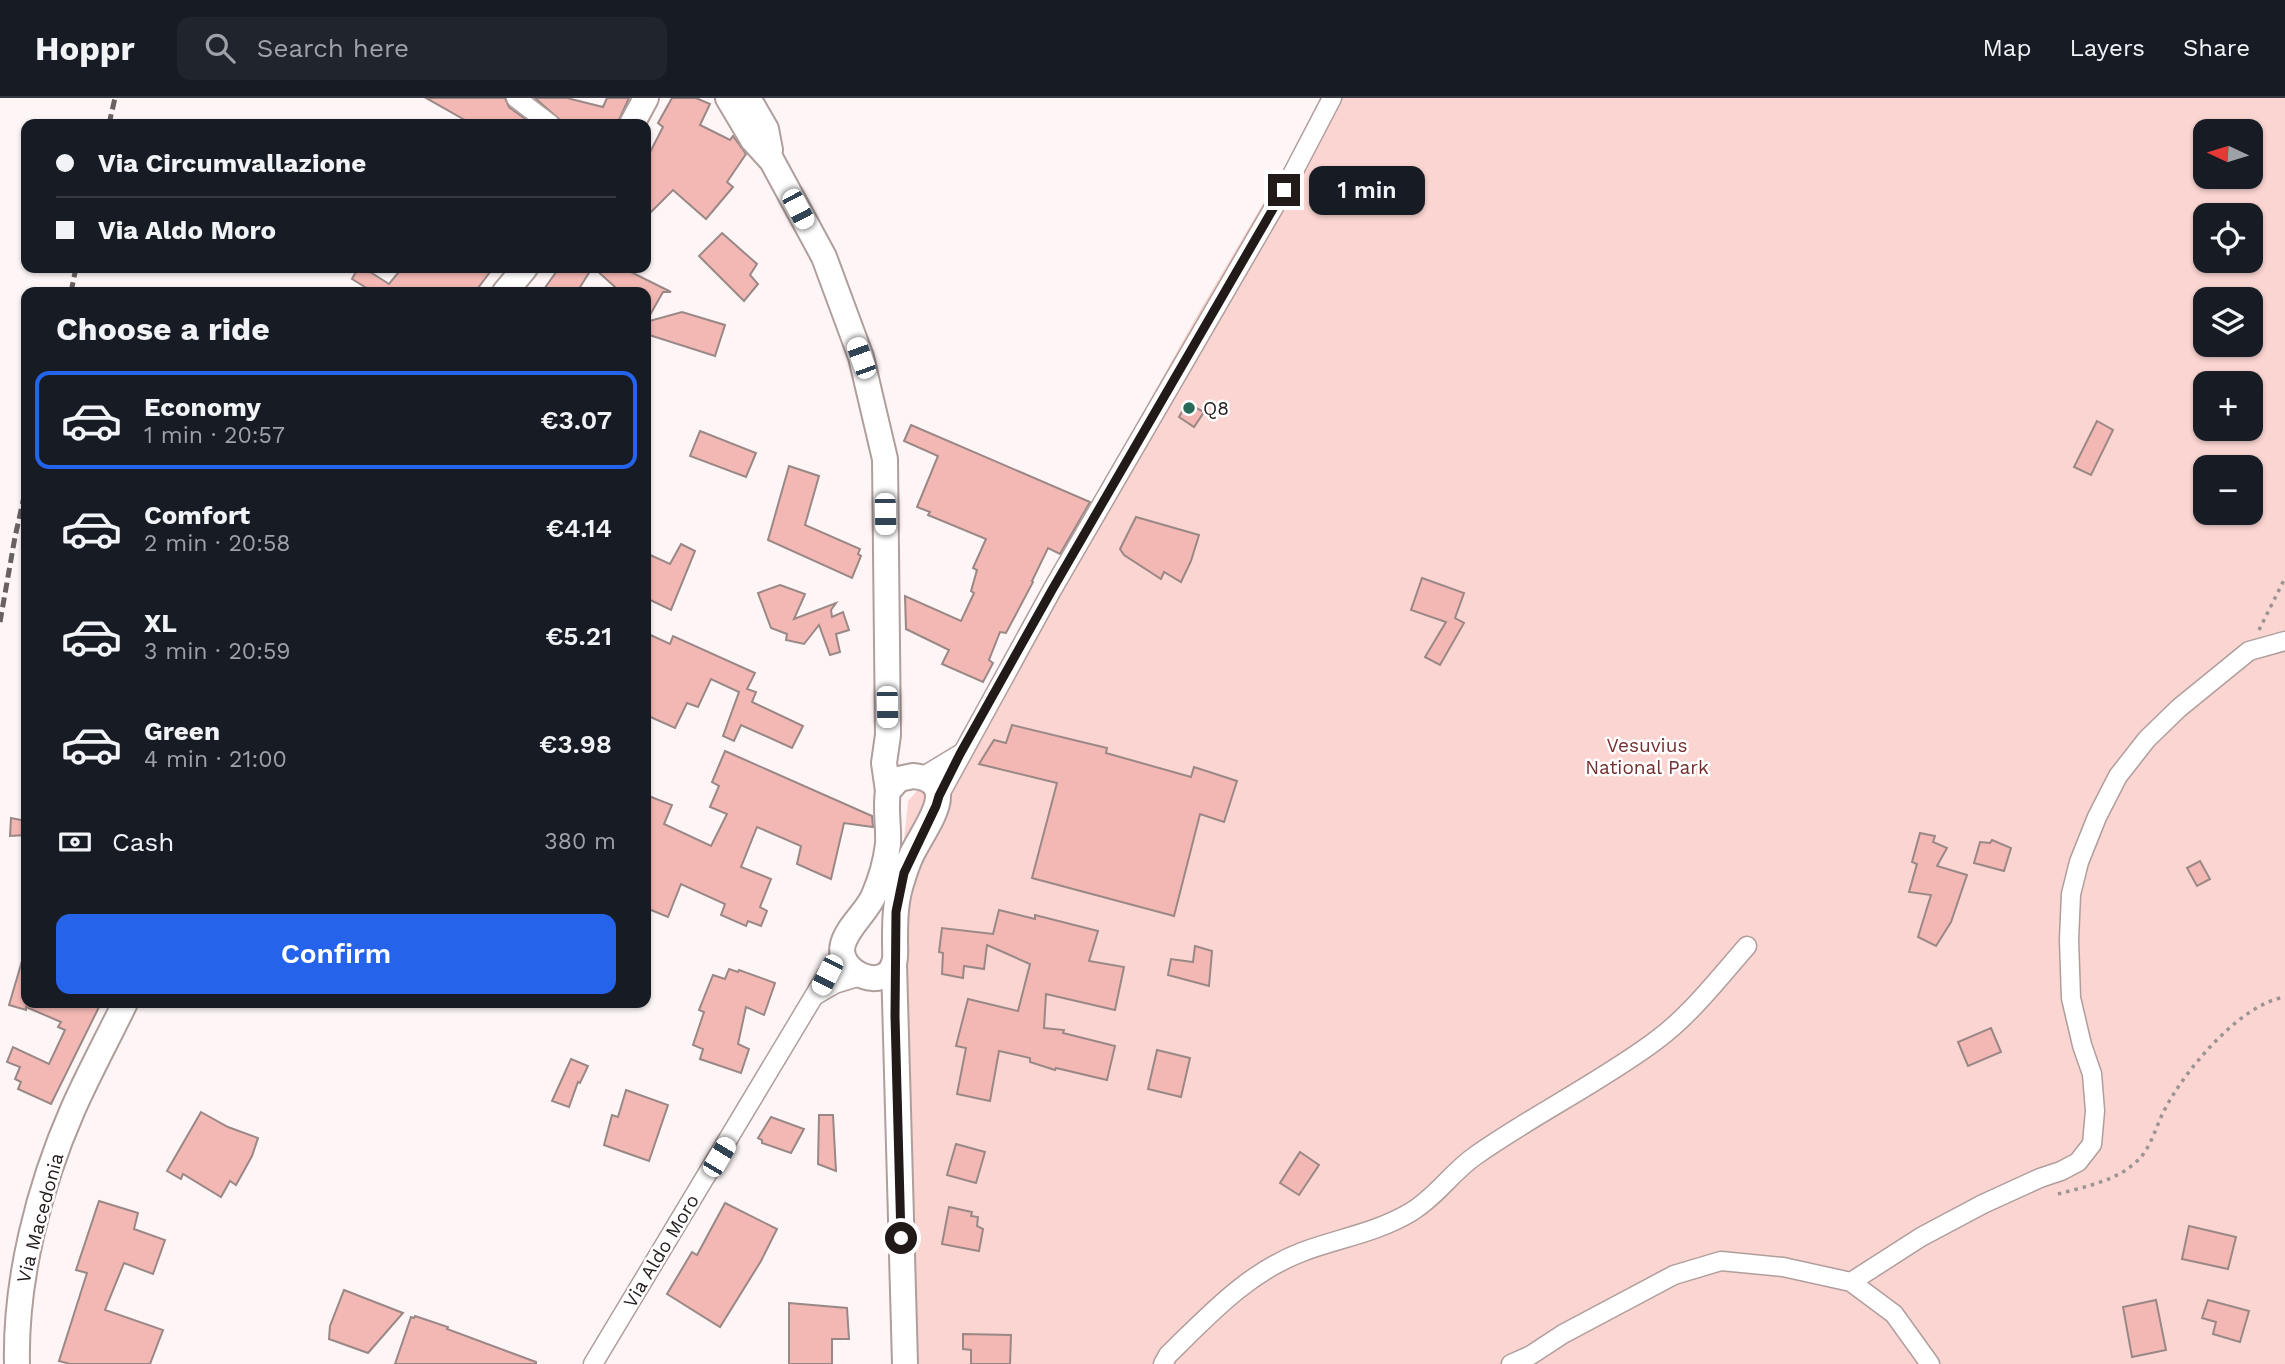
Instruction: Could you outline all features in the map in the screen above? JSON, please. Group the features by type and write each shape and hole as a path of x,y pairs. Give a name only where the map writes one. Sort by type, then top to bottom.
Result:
{"main road":[{"path":"635,119 646,98"},
{"path":"728,98 752,140 772,161 824,257 861,358 885,459 888,735 884,764 888,791 888,842 884,867 873,898 843,943 842,954 849,967 867,977 895,1016"},
{"path":"748,98 766,129 772,161"},
{"path":"509,287 521,273"},
{"path":"888,735 917,776"},
{"path":"888,791 899,779 917,776 930,780 937,788 939,796 911,855 896,912 895,1016 905,1364"},
{"path":"867,977 886,975 894,964"},
{"name":"Via Macedonia","path":"17,1364 22,1283 45,1185 73,1110 123,1008"}],"street":[{"path":"516,98 543,119"},
{"path":"939,796 1052,590 1277,202 1332,98"},
{"path":"1851,1282 1921,1237 1983,1204 2078,1162 2092,1144 2095,1111 2092,1074 2081,1045 2071,998 2071,894 2079,862 2097,817 2118,776 2139,748 2179,708 2249,651 2285,641"},
{"path":"917,776 960,754"},
{"path":"1163,1364 1168,1355 1244,1284 1271,1266 1303,1252 1380,1227 1412,1211 1440,1190 1473,1157 1656,1041 1700,1000 1747,946"},
{"name":"Via Aldo Moro","path":"593,1364 842,954"},
{"path":"817,995 835,984 867,977"},
{"path":"1511,1364 1531,1360 1563,1334 1674,1275 1721,1261 1783,1267 1851,1282 1894,1314 1930,1364"}],"path":[{"path":"2249,651 2285,578"},
{"path":"2050,1195 2104,1181 2136,1163 2147,1150 2177,1089 2222,1035 2260,1005 2285,997"}],"green space":[{"name":"Vesuvius National Park","path":"1323,98 2285,98 2285,1364 897,1364 890,1293 888,1027 908,801 960,742 1195,319"}],"building":[{"path":"426,98 505,98 509,107 525,119 463,119"},
{"path":"535,98 567,98 603,107 607,98 629,98 619,119 559,119"},
{"path":"672,98 696,98 710,104 700,125 730,140 733,136 746,154 727,182 733,187 706,219 673,190 651,212 651,150 663,127 658,123"},
{"path":"722,233 757,264 750,275 758,284 744,301 699,256"},
{"path":"355,273 372,273 389,284 398,273 489,273 479,287 365,287 352,279"},
{"path":"555,273 589,273 580,287 546,287"},
{"path":"600,273 633,273 671,292 663,292 651,313 651,287 615,287"},
{"path":"682,312 725,325 715,356 651,336 651,321"},
{"path":"1187,403 1204,412 1194,427 1179,417"},
{"path":"2097,421 2113,430 2091,475 2074,467"},
{"path":"911,425 1090,502 1060,554 1048,548 1006,633 1000,632 989,660 993,663 983,682 942,664 949,650 906,629 905,596 961,621 974,593 971,591 977,570 973,568 986,539 928,515 930,512 917,507 938,456 904,441"},
{"path":"700,431 756,453 746,477 690,456"},
{"path":"789,466 819,476 805,525 860,549 858,554 861,556 852,578 768,540"},
{"path":"1136,517 1199,535 1181,582 1164,572 1161,579 1124,555 1120,549"},
{"path":"681,544 695,551 671,610 651,600 651,555 670,564"},
{"path":"1422,578 1464,593 1455,618 1464,623 1440,665 1425,657 1446,622 1411,610"},
{"path":"780,585 805,594 794,619 836,603 831,610 832,617 843,612 849,630 836,634 840,652 830,655 819,625 804,644 786,640 787,634 771,628 758,593"},
{"path":"651,635 670,644 673,636 755,673 747,689 756,692 752,702 803,726 792,748 741,725 734,741 723,736 739,692 711,679 698,707 687,703 675,728 651,717"},
{"path":"1012,725 1107,748 1106,753 1191,777 1194,767 1237,781 1224,822 1200,814 1174,916 1032,878 1057,783 979,764 994,740 1006,743"},
{"path":"725,751 872,816 873,827 844,823 831,879 797,864 801,846 757,827 741,867 771,879 760,907 767,911 761,926 748,921 746,926 721,915 725,904 681,884 668,917 651,910 651,797 672,805 664,824 711,846 727,814 710,807 719,786 712,782"},
{"path":"11,818 21,820 21,835 10,836"},
{"path":"1920,833 1935,836 1933,842 1947,848 1937,866 1967,875 1951,922 1936,946 1918,937 1931,895 1909,892 1917,864 1912,862"},
{"path":"1992,840 2011,848 2004,871 1974,863 1980,842 1990,843"},
{"path":"2200,861 2210,879 2197,886 2187,868"},
{"path":"999,910 1035,919 1035,915 1098,931 1089,961 1124,967 1115,1010 1046,994 1044,1028 1064,1030 1063,1033 1115,1046 1107,1080 1056,1068 1055,1070 1030,1062 1030,1058 999,1051 990,1101 957,1094 966,1048 956,1046 968,999 1018,1011 1030,964 987,945 984,969 964,966 963,978 942,974 943,953 939,952 942,928 993,934"},
{"path":"1195,946 1212,951 1209,986 1168,975 1171,959 1193,962"},
{"path":"21,964 21,1008 26,1010 9,1005"},
{"path":"729,969 775,983 764,1015 746,1007 738,1044 749,1049 741,1073 700,1059 703,1049 693,1045 704,1012 699,1010 713,975 725,979"},
{"path":"28,1008 99,1008 51,1104 18,1089 21,1082 15,1079 20,1067 7,1062 13,1047 49,1064 65,1030 58,1027 61,1022"},
{"path":"1991,1028 2001,1052 1968,1066 1958,1042"},
{"path":"1157,1050 1190,1058 1181,1097 1148,1089"},
{"path":"571,1059 588,1066 580,1083 578,1082 569,1107 552,1101"},
{"path":"626,1090 668,1105 649,1161 604,1145 612,1115 618,1117"},
{"path":"201,1112 228,1127 258,1138 252,1156 236,1185 230,1181 221,1197 183,1174 181,1179 167,1171"},
{"path":"819,1115 833,1115 836,1171 818,1164"},
{"path":"771,1117 804,1129 791,1153 762,1143 758,1138"},
{"path":"956,1144 985,1152 976,1183 947,1175"},
{"path":"1300,1152 1319,1165 1299,1195 1280,1183"},
{"path":"99,1201 138,1213 134,1229 165,1240 153,1274 124,1263 105,1310 163,1330 150,1364 70,1364 59,1361 87,1273 76,1270"},
{"path":"725,1203 777,1229 761,1261 720,1327 667,1294 692,1252 697,1255"},
{"path":"949,1207 972,1212 971,1216 978,1217 977,1226 983,1229 979,1251 942,1244"},
{"path":"2189,1226 2236,1237 2228,1269 2182,1259"},
{"path":"344,1290 403,1313 368,1353 329,1339 330,1326"},
{"path":"2156,1300 2166,1350 2132,1357 2123,1307"},
{"path":"2208,1300 2249,1311 2240,1342 2213,1334 2216,1322 2202,1318"},
{"path":"789,1303 847,1308 849,1339 832,1339 832,1364 789,1364"},
{"path":"415,1316 536,1364 395,1364 411,1317"},
{"path":"963,1334 1011,1335 1010,1364 971,1364 971,1350 963,1349"}],"railway":[{"path":"110,119 115,98"},
{"path":"72,287 75,273"},
{"path":"0,622 21,510"}],"place":[{"name":"Q8","path":"1189,408"}],"route":[{"path":"901,1238 894,964 896,912 904,873 960,754 1284,190"}]}
